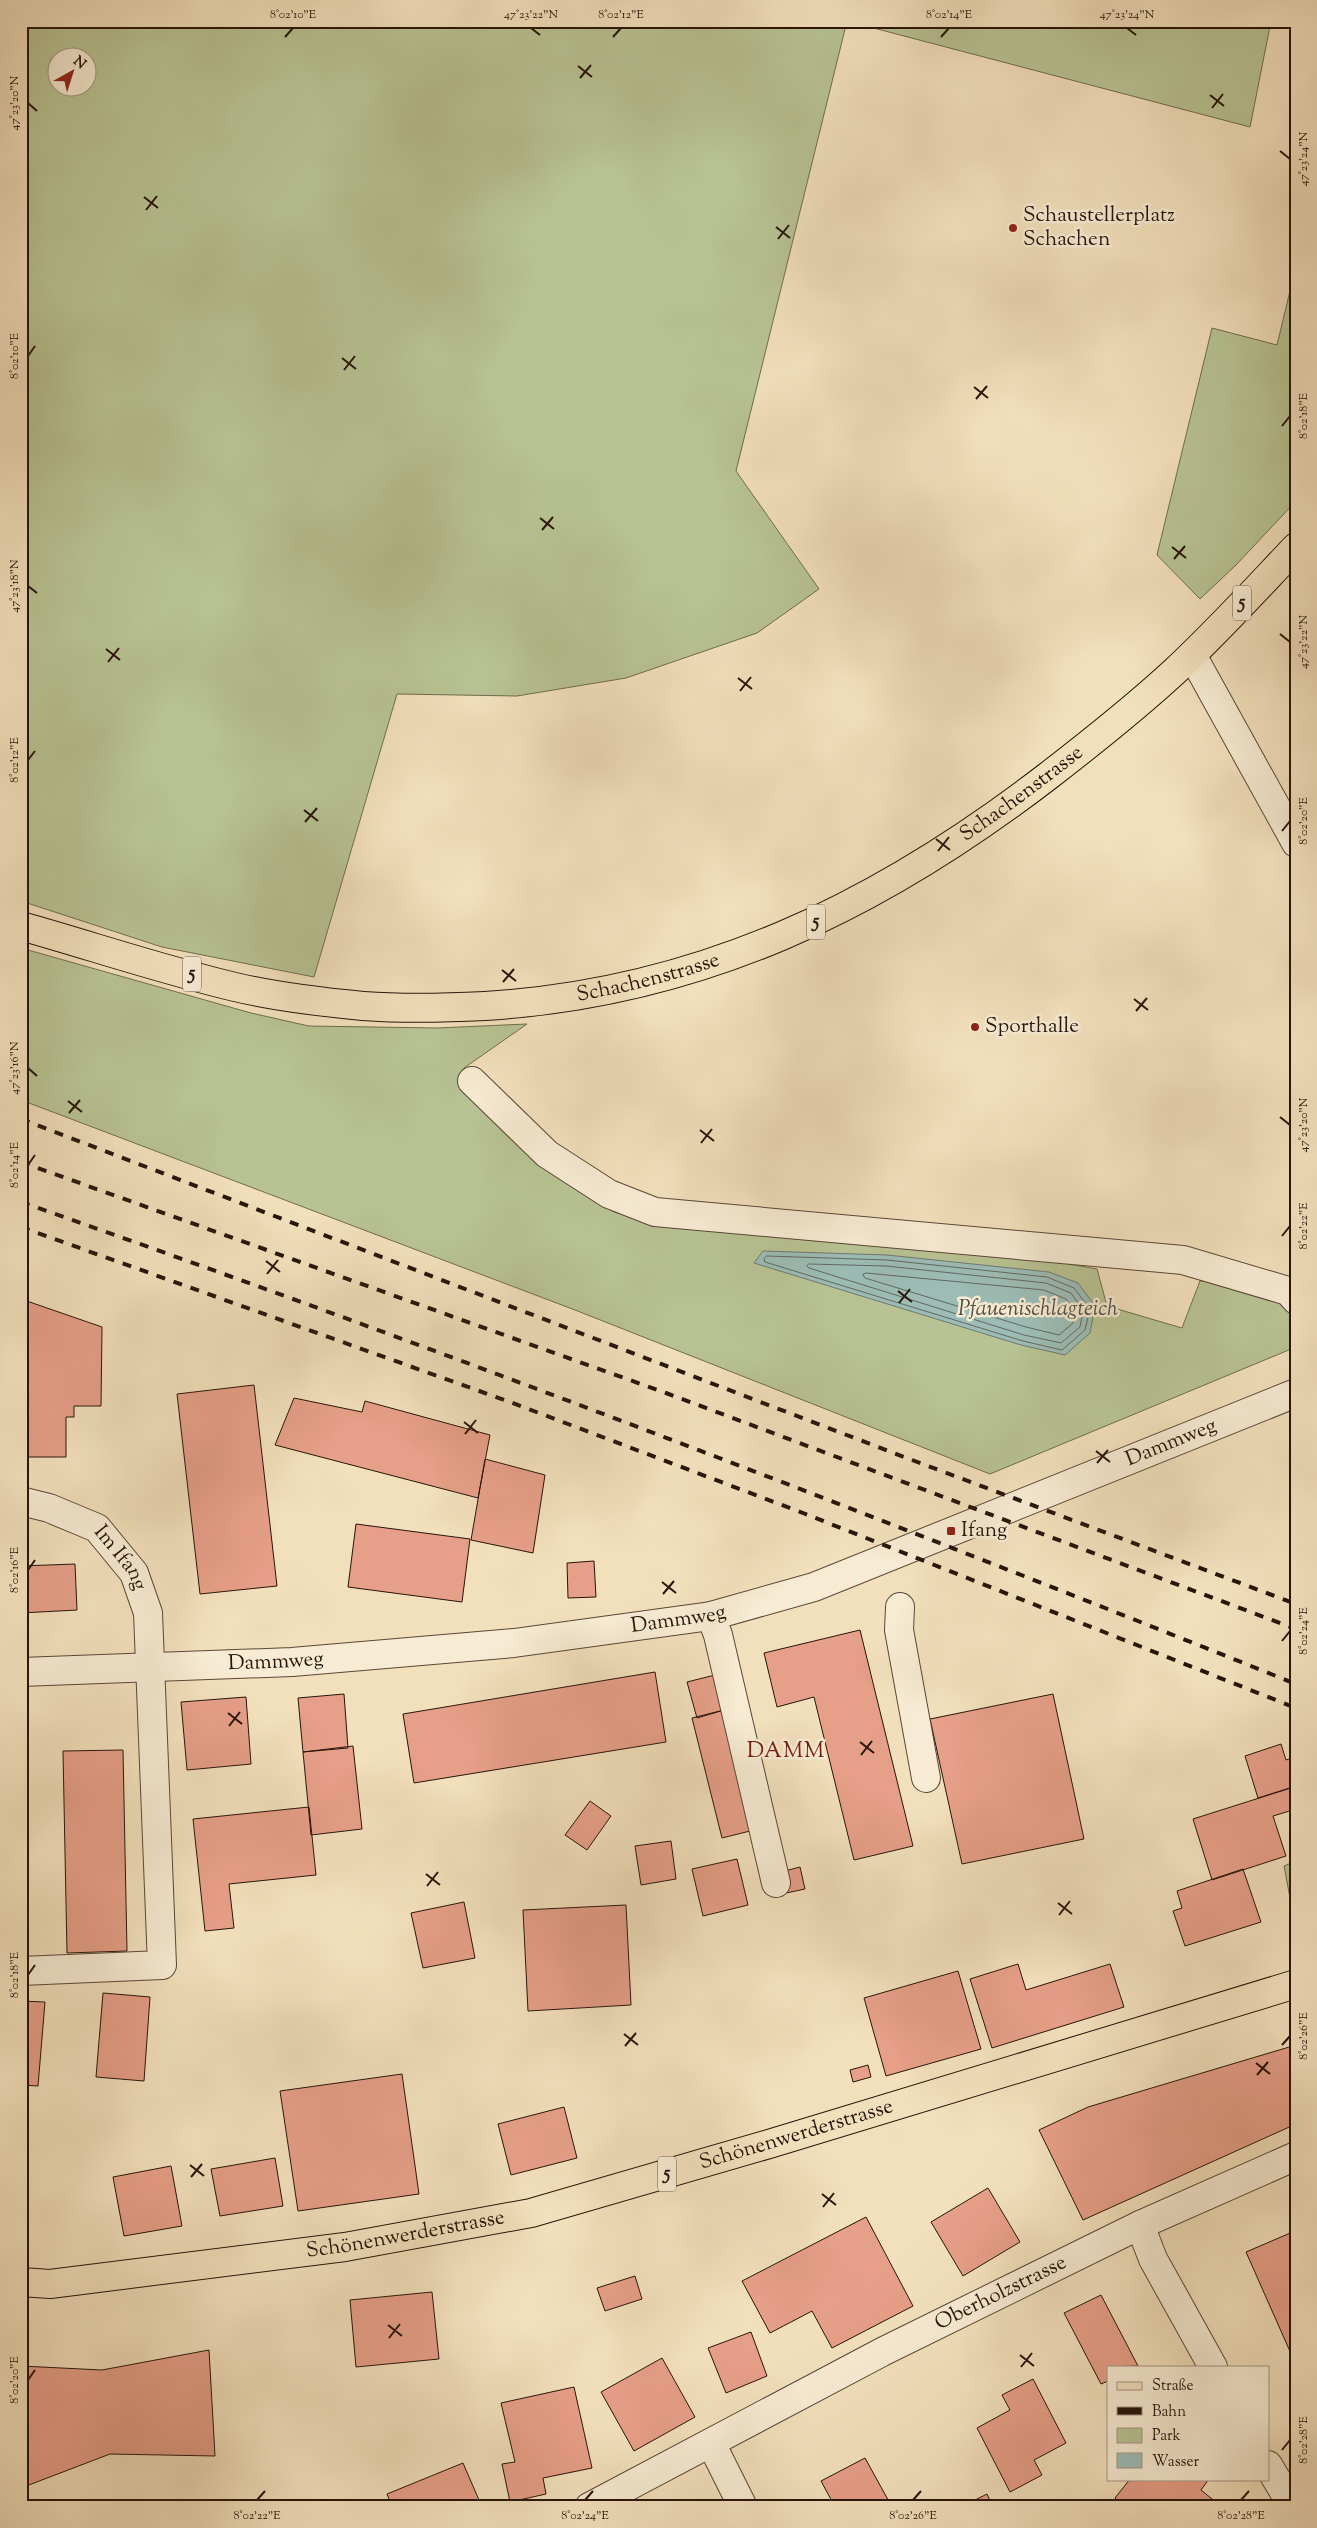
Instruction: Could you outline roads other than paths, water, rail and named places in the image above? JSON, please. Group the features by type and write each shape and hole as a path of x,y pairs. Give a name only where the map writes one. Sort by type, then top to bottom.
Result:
{"main road":[{"name":"5","path":"1192,655 1296,547"},
{"name":"Schachenstrasse","path":"21,926 236,987 366,1006 448,1008 523,1004 591,994 656,979 756,948 814,923 867,896 932,858 993,818 1108,730 1192,655"},
{"name":"Schönenwerderstrasse","path":"21,2282 59,2283 345,2247 531,2213 769,2144 1296,1984"}],"street":[{"path":"1192,655 1296,843"},
{"path":"472,1082 547,1154 609,1194 655,1212 1183,1260 1288,1291 1296,1300"},
{"name":"Dammweg","path":"21,1672 292,1662 514,1643 711,1616 814,1587 1296,1392"},
{"name":"Im Ifang","path":"21,1501 50,1508 96,1528 134,1573 148,1613 162,1965 21,1971"},
{"path":"900,1607 899,1630 926,1778"},
{"path":"711,1616 718,1636 776,1883"},
{"name":"Oberholzstrasse","path":"589,2507 848,2369 1140,2225 1296,2156"},
{"path":"1140,2225 1153,2260 1212,2366"},
{"path":"711,2443 744,2507"}],"water":[{"name":"Pfauenischlagteich","path":"763,1251 887,1255 1049,1272 1078,1283 1095,1306 1090,1333 1065,1355 1021,1345 754,1263"}],"railway":[{"path":"21,1119 912,1460 1296,1604"},
{"path":"21,1162 666,1393 1296,1629"},
{"path":"21,1202 342,1317 661,1436 979,1558 1296,1684"},
{"path":"21,1227 510,1402 803,1513 1296,1708"}],"place":[{"name":"Schaustellerplatz Schachen","path":"1013,228"},
{"name":"Sporthalle","path":"975,1027"},
{"name":"Ifang","path":"951,1531"}],"district":[{"name":"DAMM","path":"786,1752"}]}
